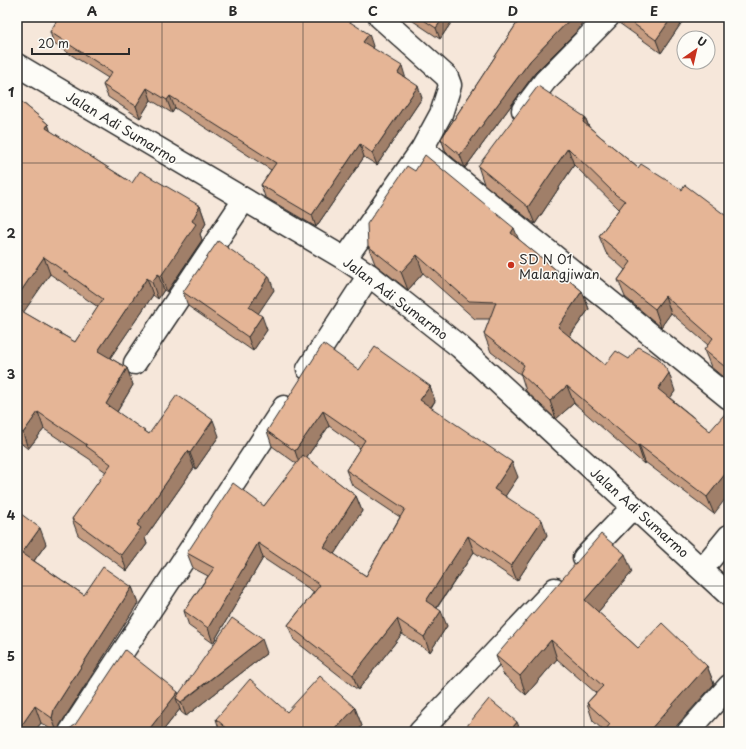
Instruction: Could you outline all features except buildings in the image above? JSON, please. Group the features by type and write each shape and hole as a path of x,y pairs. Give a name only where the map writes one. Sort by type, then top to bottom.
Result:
{"street":[{"path":"345,259 422,149 441,114 450,85 447,77 380,17"},
{"path":"513,124 545,81 608,17"},
{"name":"Jalan Adi Sumarmo","path":"17,65 345,259 369,275 460,347 729,595"},
{"path":"422,149 729,398"},
{"path":"467,186 481,167"},
{"path":"135,363 244,200"},
{"path":"70,732 369,275"},
{"path":"420,732 633,507"},
{"path":"702,570 729,536"},
{"path":"688,732 729,686"}],"place":[{"name":"SD N 01 Malangjiwan","path":"511,265"}]}
